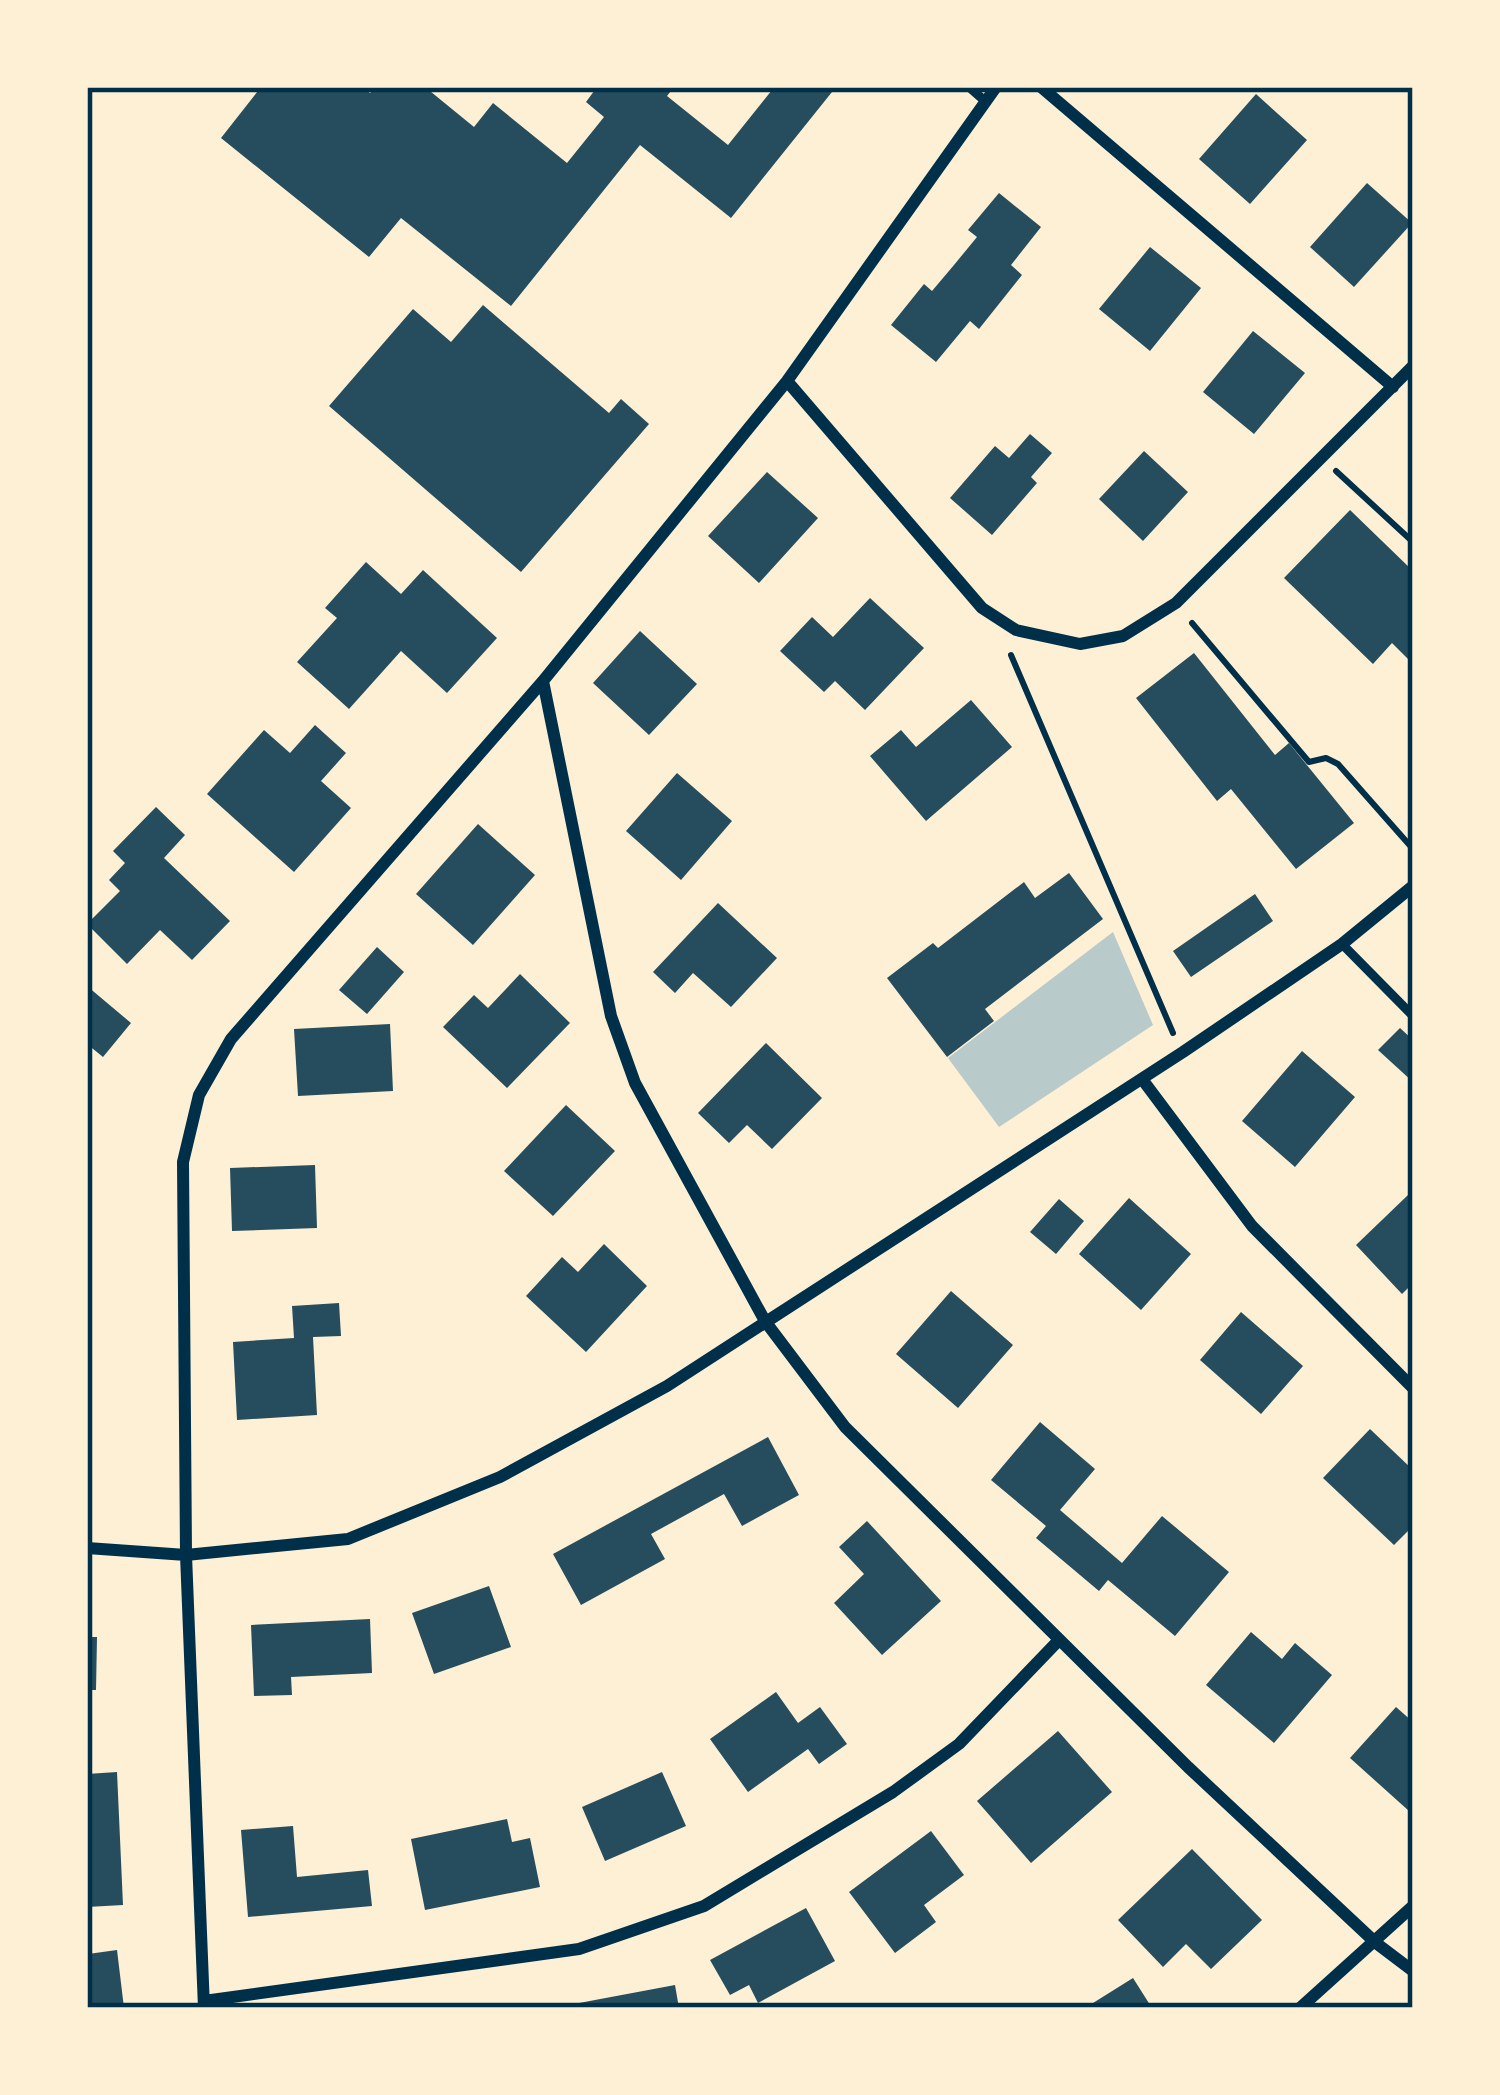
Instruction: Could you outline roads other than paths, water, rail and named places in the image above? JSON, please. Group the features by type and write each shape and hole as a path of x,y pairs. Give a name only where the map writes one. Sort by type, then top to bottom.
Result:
{"street":[{"path":"996,87 787,381 543,681 231,1039 199,1095 183,1162 187,1555 204,2004 579,1949 704,1906 893,1792 958,1744 1059,1640"},
{"path":"1041,87 1393,387"},
{"path":"787,381 982,608 1016,630 1080,644 1123,636 1176,603 1413,366"},
{"path":"543,681 611,1016 635,1083 765,1322 845,1427 1059,1640 1376,1943 1413,1971"},
{"path":"87,1548 187,1555 348,1539 500,1477 667,1386 1142,1079 1342,944 1413,886"},
{"path":"1142,1079 1252,1226 1413,1388"},
{"path":"1300,2008 1413,1906"}],"lane":[{"path":"969,87 986,101"},
{"path":"1342,944 1413,1016"}]}
